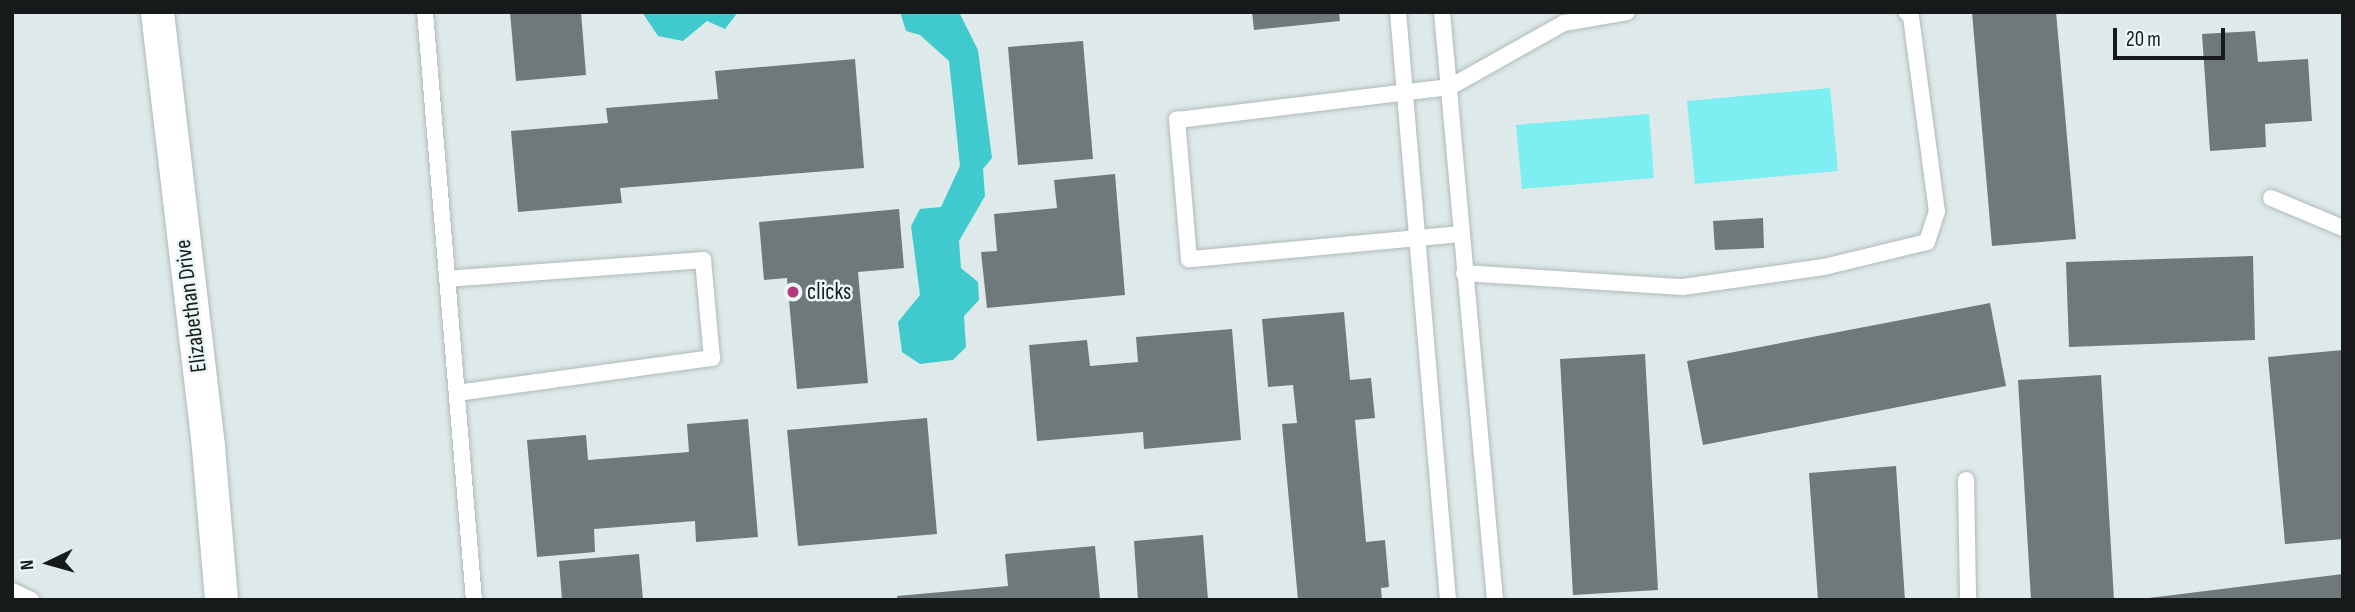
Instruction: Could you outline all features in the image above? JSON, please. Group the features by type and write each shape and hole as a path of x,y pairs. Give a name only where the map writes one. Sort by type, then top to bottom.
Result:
{"street":[{"name":"Elizabethan Drive","path":"157,12 221,600"}],"lane":[{"path":"425,12 474,600"},
{"path":"1398,12 1448,600"},
{"path":"1442,12 1495,600"},
{"path":"1461,234 1189,259 1177,120 1450,87 1564,23 1627,12"},
{"path":"1464,273 1683,287 1824,267 1927,242 1937,212 1911,16 1906,12"},
{"path":"2271,198 2343,228"},
{"path":"447,279 703,260 712,358 457,393"},
{"path":"1966,480 1968,600"},
{"path":"12,591 31,600"}],"shaded area":[{"path":"642,12 738,12 725,29 707,21 683,41 658,36"},
{"path":"900,12 959,12 978,50 992,158 983,169 985,196 959,241 961,268 978,282 979,300 964,316 966,347 953,360 920,364 902,352 898,322 920,295 911,226 920,209 941,207 960,166 949,61 920,35 906,31"},
{"path":"1830,88 1838,171 1695,184 1687,101"},
{"path":"1649,114 1654,178 1522,189 1516,125"}],"building":[{"path":"510,12 581,12 586,75 516,81"},
{"path":"1252,12 1339,12 1340,21 1254,30"},
{"path":"1972,12 2056,12 2076,239 1992,246"},
{"path":"2255,31 2258,62 2308,59 2312,121 2265,124 2266,147 2210,151 2202,34"},
{"path":"1083,41 1093,159 1018,165 1008,47"},
{"path":"855,59 864,168 620,188 622,203 518,212 511,131 608,123 606,108 718,99 715,71"},
{"path":"1115,174 1125,295 987,308 981,252 997,251 994,214 1057,208 1054,180"},
{"path":"899,209 904,268 858,272 868,383 797,389 787,278 764,280 759,222"},
{"path":"1763,218 1764,248 1715,250 1713,221"},
{"path":"2253,256 2255,340 2069,347 2066,262"},
{"path":"1990,303 2006,386 1703,445 1687,361"},
{"path":"1344,312 1350,380 1371,378 1375,418 1355,420 1366,542 1385,540 1389,587 1381,588 1382,600 1298,600 1282,424 1297,423 1293,385 1268,387 1262,319"},
{"path":"1232,329 1241,440 1144,449 1143,432 1037,441 1029,345 1087,340 1090,366 1138,362 1136,337"},
{"path":"2343,350 2343,539 2285,544 2268,357"},
{"path":"1645,354 1658,590 1573,595 1560,359"},
{"path":"2101,375 2114,600 2031,600 2018,380"},
{"path":"927,418 937,534 798,546 787,430"},
{"path":"748,419 758,537 696,542 695,521 594,529 595,552 537,557 527,440 586,435 588,460 689,452 687,424"},
{"path":"1896,466 1905,600 1818,600 1809,473"},
{"path":"1203,535 1208,600 1138,600 1134,541"},
{"path":"1095,546 1100,600 898,600 897,596 1008,586 1005,554"},
{"path":"639,554 643,600 562,600 559,561"},
{"path":"2343,574 2343,600 2149,600 2149,598"}],"place":[{"name":"clicks","path":"793,292"}]}
